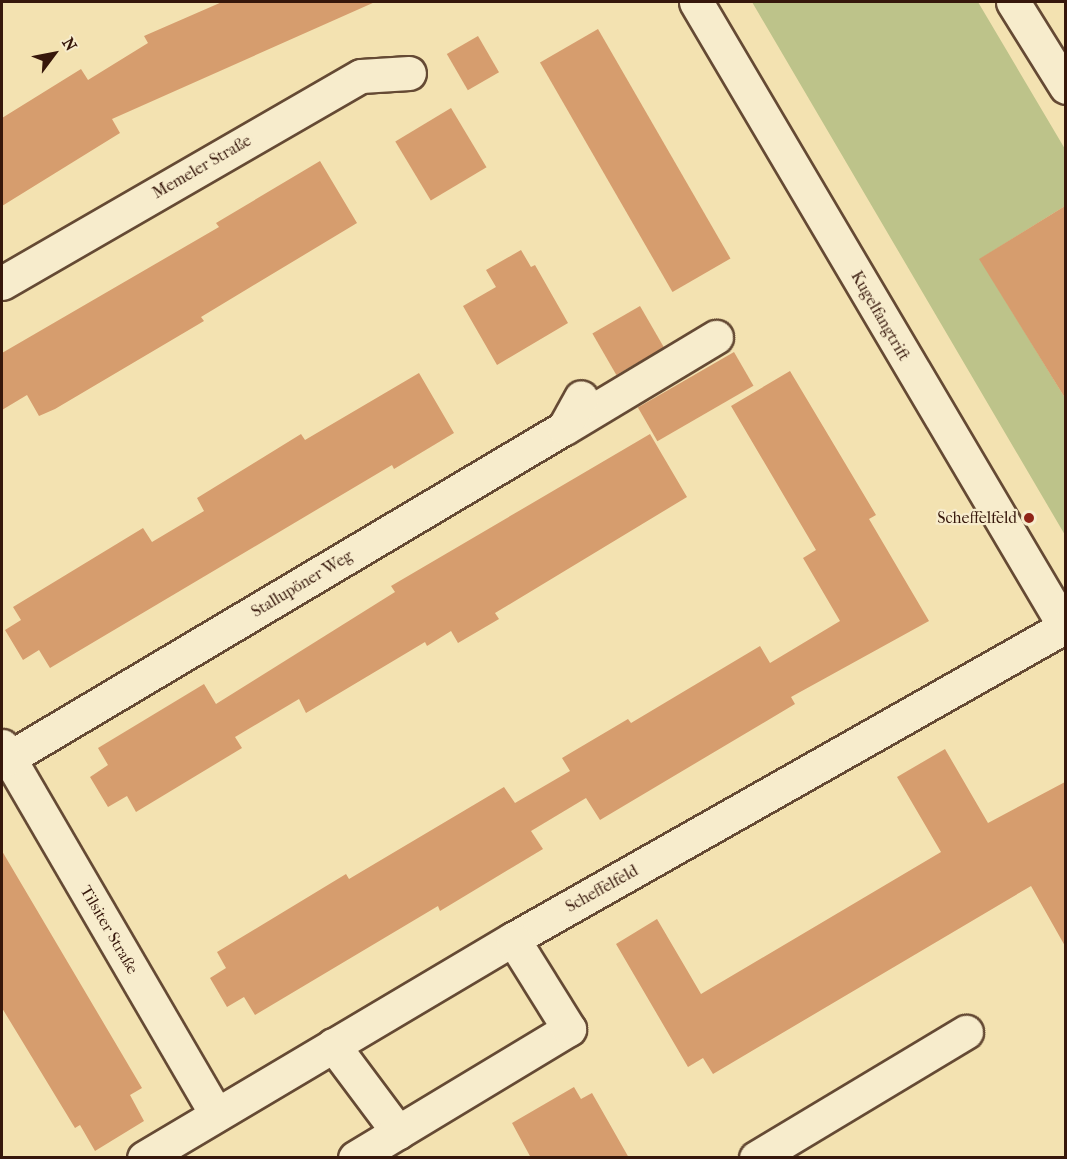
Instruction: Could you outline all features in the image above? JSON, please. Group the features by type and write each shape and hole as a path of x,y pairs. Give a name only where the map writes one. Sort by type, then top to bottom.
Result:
{"street":[{"name":"Kugelfangtrift","path":"696,2 1065,628"},
{"path":"1013,2 1065,87"},
{"name":"Memeler Straße","path":"2,283 361,76 410,73"},
{"name":"Stallupöner Weg","path":"5,752 564,428 716,337"},
{"path":"564,428 581,397"},
{"name":"Scheffelfeld","path":"158,1154 216,1114 513,939 1065,628"},
{"name":"Tilsiter Straße","path":"5,752 216,1114"},
{"path":"355,1158 569,1029 513,939"},
{"path":"756,1158 966,1032"},
{"path":"333,1045 398,1132"}],"green space":[{"path":"752,2 978,2 1065,149 1065,206 980,259 1065,398 1065,535"}],"building":[{"path":"222,2 375,2 112,119 120,133 2,206 2,118 81,69 88,80 148,43 144,36"},
{"path":"598,29 730,258 672,292 540,62"},
{"path":"478,36 499,72 468,90 447,54"},
{"path":"451,108 487,167 431,201 395,141"},
{"path":"320,161 357,223 201,317 204,321 55,409 39,416 27,395 2,410 2,353 219,227 216,223"},
{"path":"1065,206 1065,398 979,259"},
{"path":"521,250 531,267 535,265 568,323 497,365 463,306 496,287 486,270"},
{"path":"640,306 664,348 616,375 592,334"},
{"path":"734,352 754,386 657,441 638,408"},
{"path":"790,371 876,515 869,519 929,621 791,697 795,704 600,820 586,798 531,831 543,849 440,911 438,906 255,1015 244,997 227,1007 210,978 226,968 217,952 346,874 349,879 504,787 515,803 570,771 562,758 628,719 631,723 760,646 770,663 840,621 803,558 816,550 731,406"},
{"path":"419,373 454,433 394,469 392,465 50,668 39,650 23,660 5,630 21,620 13,607 143,528 152,542 204,511 197,498 301,434 305,440"},
{"path":"650,434 687,497 495,613 499,619 458,643 451,631 427,646 425,642 306,713 299,699 235,737 242,748 136,812 127,796 108,807 90,777 108,765 98,748 204,684 216,704 395,592 391,586"},
{"path":"945,749 988,823 1065,782 1065,946 1031,886 713,1074 703,1058 688,1067 616,944 657,919 701,994 941,852 897,777"},
{"path":"2,851 142,1088 130,1095 144,1121 95,1151 80,1125 75,1128 2,1008"},
{"path":"574,1087 581,1099 592,1093 629,1158 531,1158 512,1123"}],"place":[{"name":"Scheffelfeld","path":"1029,518"}]}
